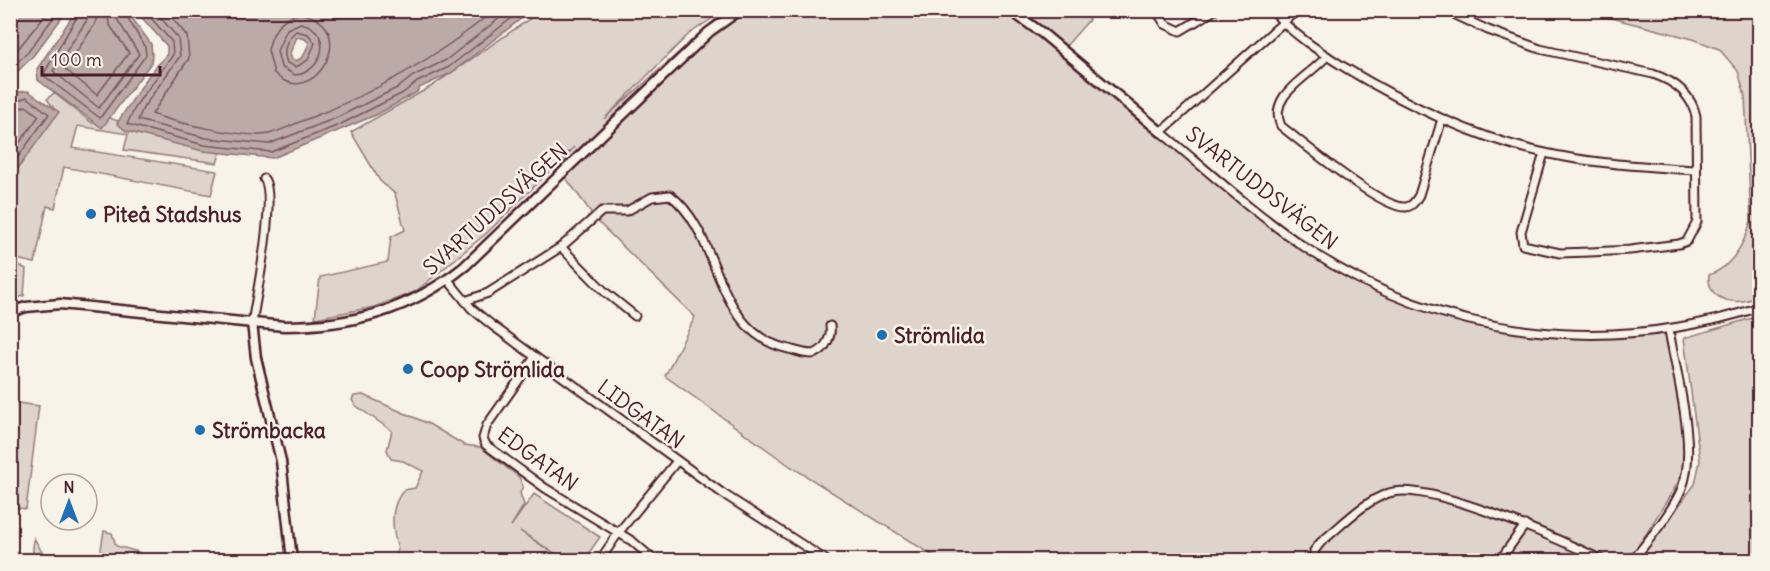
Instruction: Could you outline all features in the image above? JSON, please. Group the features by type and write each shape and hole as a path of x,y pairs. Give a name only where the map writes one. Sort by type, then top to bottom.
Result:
{"street":[{"name":"SVARTUDDSVÄGEN","path":"10,312 60,304 252,323 315,326 346,322 399,307 448,280 494,239 709,32 740,10"},
{"name":"SVARTUDDSVÄGEN","path":"1010,10 1042,33 1307,249 1361,280 1400,297 1470,320 1522,331 1591,336 1669,330 1726,318 1760,307"},
{"path":"1156,10 1165,24 1180,31 1215,10"},
{"path":"1273,10 1281,23 1327,57 1374,84 1442,118 1544,153 1604,162 1695,170"},
{"path":"1161,132 1298,10"},
{"path":"1444,10 1488,30 1540,49 1671,80 1682,89 1694,108 1697,222 1687,240 1679,244 1630,250 1560,253 1532,248 1520,240 1544,153"},
{"path":"1327,57 1281,99 1276,116 1281,126 1335,169 1389,202 1406,207 1413,204 1419,195 1442,118"},
{"path":"264,179 268,188 267,228 252,323 256,358 281,461 292,561"},
{"path":"465,301 488,294 561,247 602,211 627,211 652,197 670,195 688,216 728,298 739,317 750,328 784,348 810,353 817,352 828,342 830,326"},
{"path":"561,247 605,291 635,316"},
{"name":"LIDGATAN","path":"448,280 465,301 493,326 677,461 826,561"},
{"path":"1634,561 1674,504 1688,467 1687,437 1669,330"},
{"name":"EDGATAN","path":"535,357 487,424 483,438 486,445 545,488 619,532 654,561"},
{"path":"600,561 619,532 677,461"},
{"path":"1314,561 1314,551 1321,542 1380,497 1396,491 1419,492 1525,525 1602,561"},
{"path":"1500,561 1525,525"}],"shaded area":[{"path":"541,11 723,11 689,34 604,119 725,11 1009,11 1281,231 1378,289 1478,322 1582,334 1670,328 1686,444 1686,461 1682,476 1630,560 940,560 790,466 665,376 695,317 598,222 558,167 574,147 487,233 415,292 374,307 315,318 320,277 388,262 391,237 405,230 395,194 380,181 351,132 432,86"},
{"path":"1023,11 1083,11 1089,20 1066,46"},
{"path":"1584,11 1759,11 1759,296 1743,301 1726,300 1713,292 1709,275 1724,266 1736,254 1751,221 1745,96 1738,71 1719,49 1693,39"},
{"path":"54,93 92,123 110,118 131,126 222,148 217,163 124,150 128,134 78,126 72,148 217,171 211,195 64,167 55,208 47,206 35,263 11,258 11,166 53,107 47,99"},
{"path":"11,261 26,269 24,296 11,300"},
{"path":"1759,316 1759,560 1639,560 1695,484 1700,461 1684,338"},
{"path":"363,395 429,424 464,445 480,447 519,477 523,486 520,493 524,505 511,526 534,494 600,537 584,560 565,560 520,531 563,560 394,560 398,549 393,526 396,503 404,490 415,488 423,471 403,461 391,459 387,450 392,431 355,405 352,400 354,396"},
{"path":"11,402 39,406 26,509 11,507"},
{"path":"104,531 112,533 116,546 139,552 138,560 32,560 34,538 43,554 100,555"}],"water":[{"path":"11,10 67,11 33,56 11,78"},
{"path":"76,11 127,11 151,44 151,63 102,128 38,80 37,69"},
{"path":"136,11 531,11 451,73 419,88 417,92 378,114 273,158 203,151 126,131 117,123 149,75 167,54 167,46","holes":["297,37 309,43 303,57 296,61 292,59 290,53"]},
{"path":"28,91 59,112 11,178 11,101 19,92"}],"place":[{"name":"Piteå Stadshus","path":"91,214"},
{"name":"Strömlida","path":"882,335"},
{"name":"Coop Strömlida","path":"408,369"},
{"name":"Strömbacka","path":"200,430"}]}
